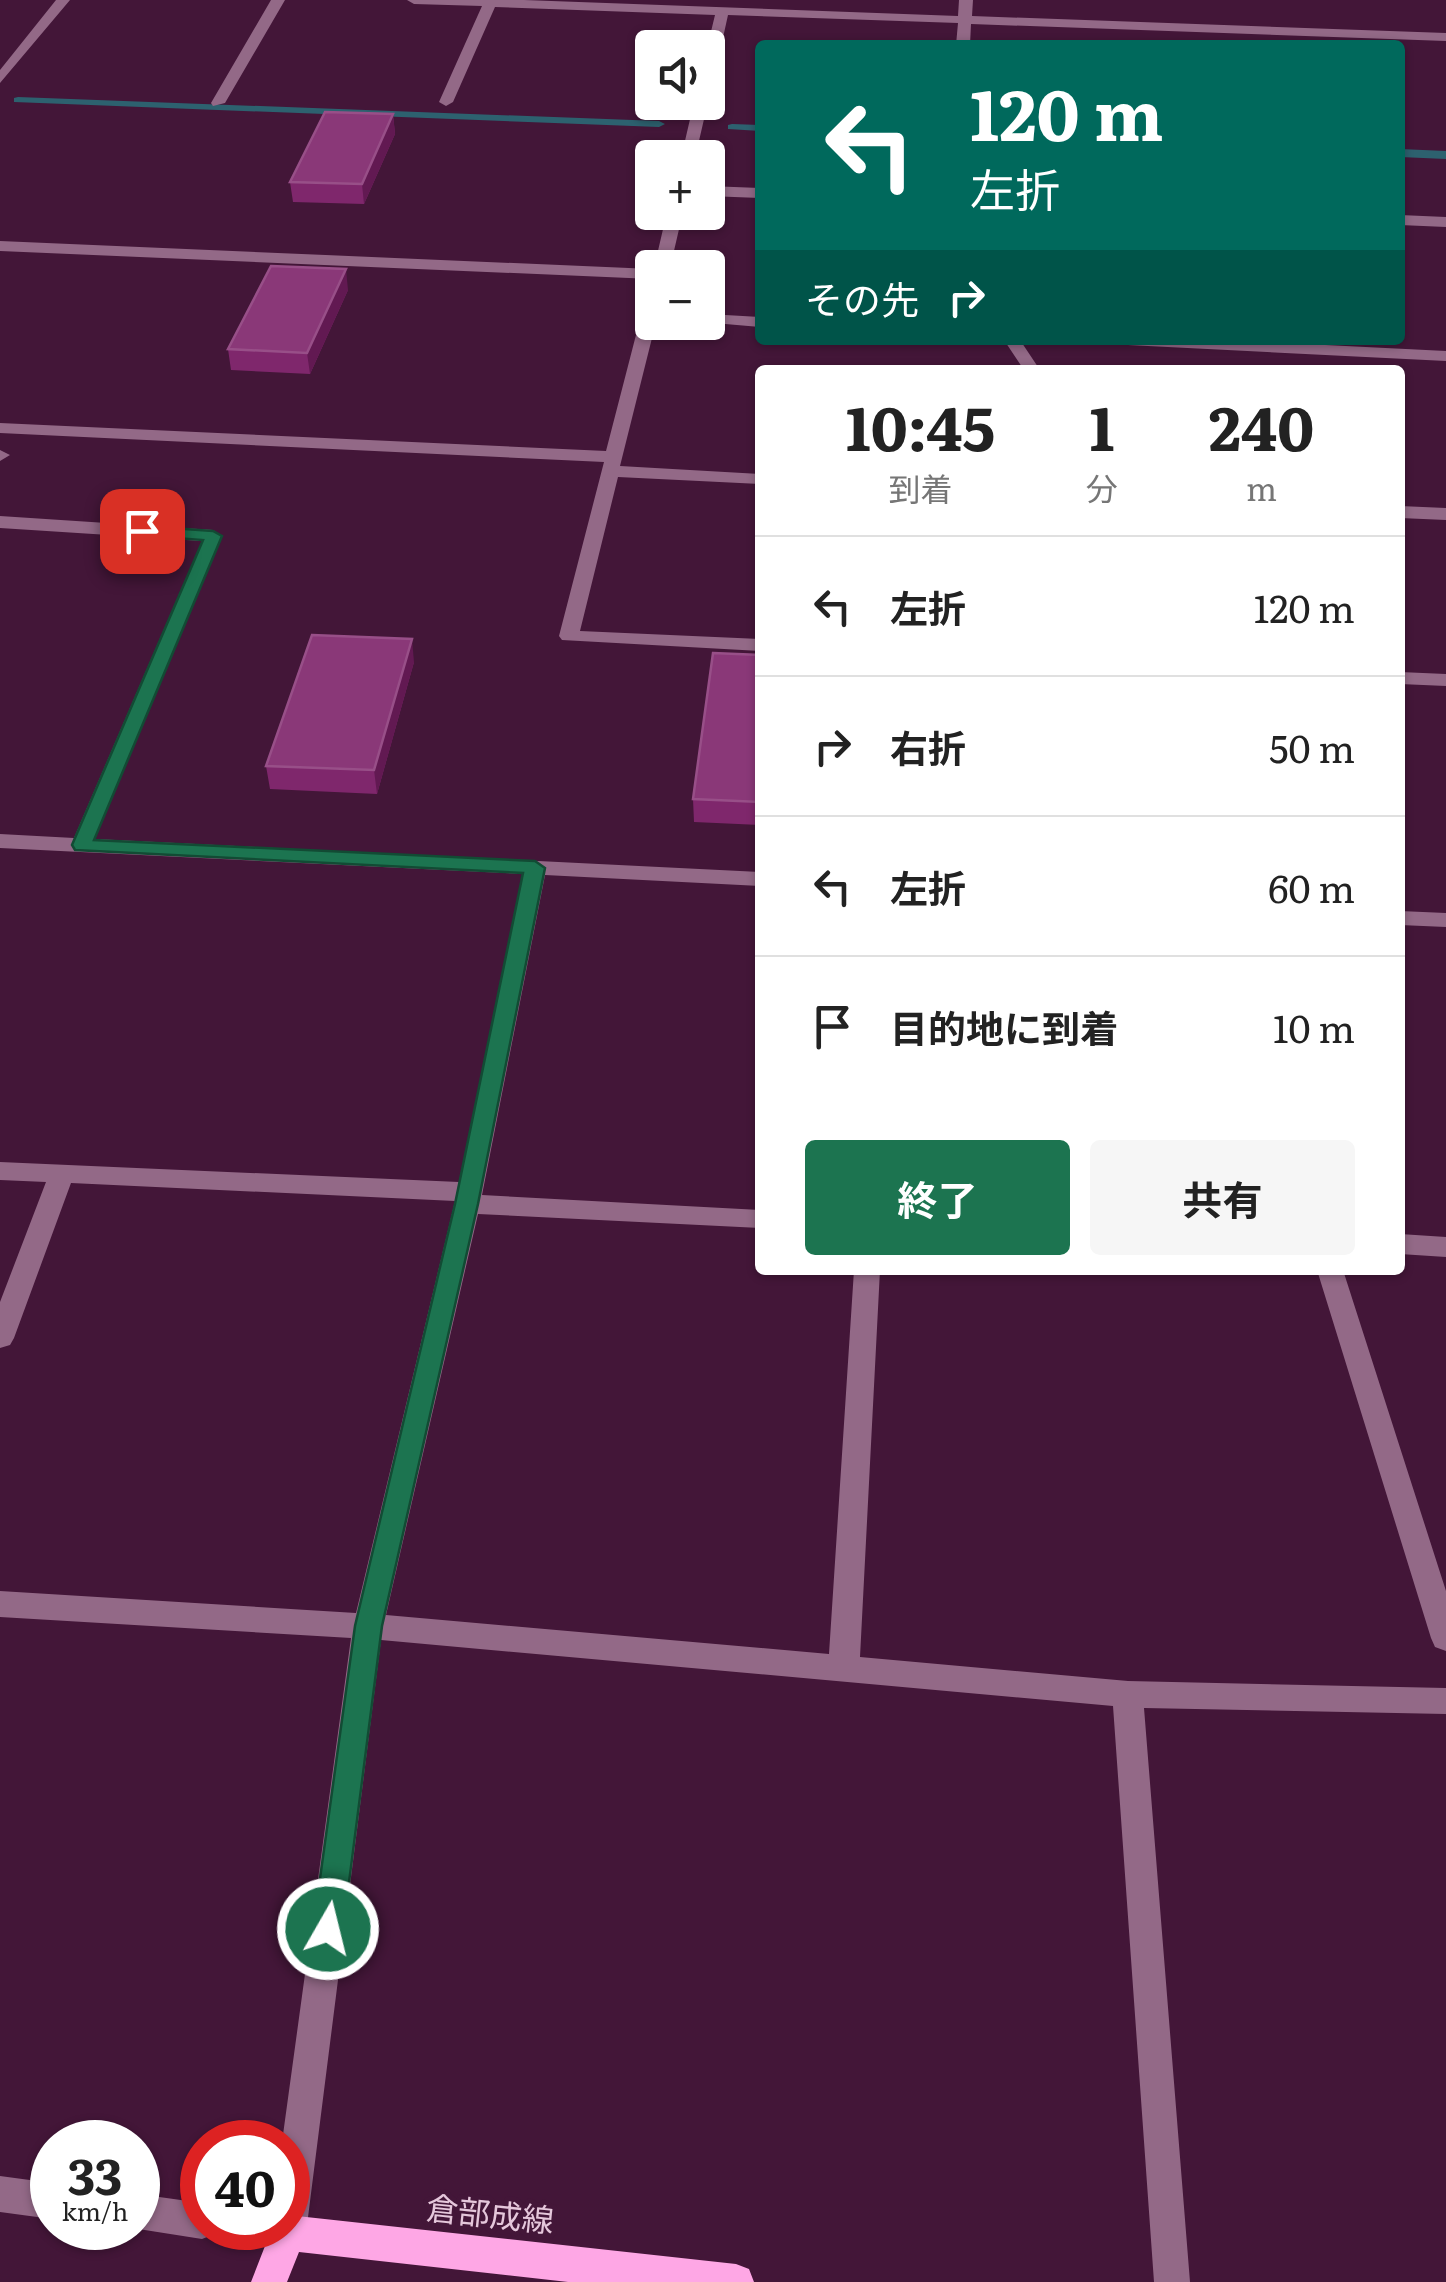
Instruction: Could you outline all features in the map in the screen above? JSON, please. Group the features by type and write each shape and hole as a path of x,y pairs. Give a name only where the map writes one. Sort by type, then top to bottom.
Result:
{"main road":[{"name":"倉部成線","path":"310,2234 736,2282"},
{"path":"269,2282 281,2250"}],"street":[{"path":"0,79 63,0"},
{"path":"218,103 278,0"},
{"path":"414,0 964,20 1143,20 1446,37"},
{"path":"963,40 966,0"},
{"path":"446,102 492,2"},
{"path":"718,30 723,10"},
{"path":"725,192 755,193"},
{"path":"1405,220 1446,222"},
{"path":"0,246 635,273"},
{"path":"725,320 755,322"},
{"path":"644,340 569,636 755,645"},
{"path":"1227,345 1446,356"},
{"path":"0,428 613,464 755,478"},
{"path":"1405,512 1446,514"},
{"path":"0,522 213,536 82,845"},
{"path":"1405,678 1446,680"},
{"path":"0,841 755,879"},
{"path":"303,2120 368,1626 468,1198 535,868"},
{"path":"1405,918 1446,920"},
{"path":"0,1172 755,1219"},
{"path":"0,1338 62,1175"},
{"path":"1405,1244 1446,1247"},
{"path":"844,1665 867,1275"},
{"path":"1332,1275 1446,1638"},
{"path":"0,1604 368,1626 844,1665 1128,1694 1446,1701"},
{"path":"1128,1694 1172,2282"},
{"path":"0,2194 30,2198"}],"building":[{"path":"325,112 393,114 362,184 290,182"},
{"path":"271,266 346,269 307,353 228,349"},
{"path":"312,635 412,639 374,770 266,766"},
{"path":"713,653 755,655 755,802 693,799"}],"waterway":[{"path":"18,100 659,124"},
{"path":"732,127 755,128"},
{"path":"1405,153 1446,155"}],"route":[{"path":"142,531 213,536 82,845 535,868 467,1204 368,1626 328,1929"}]}
